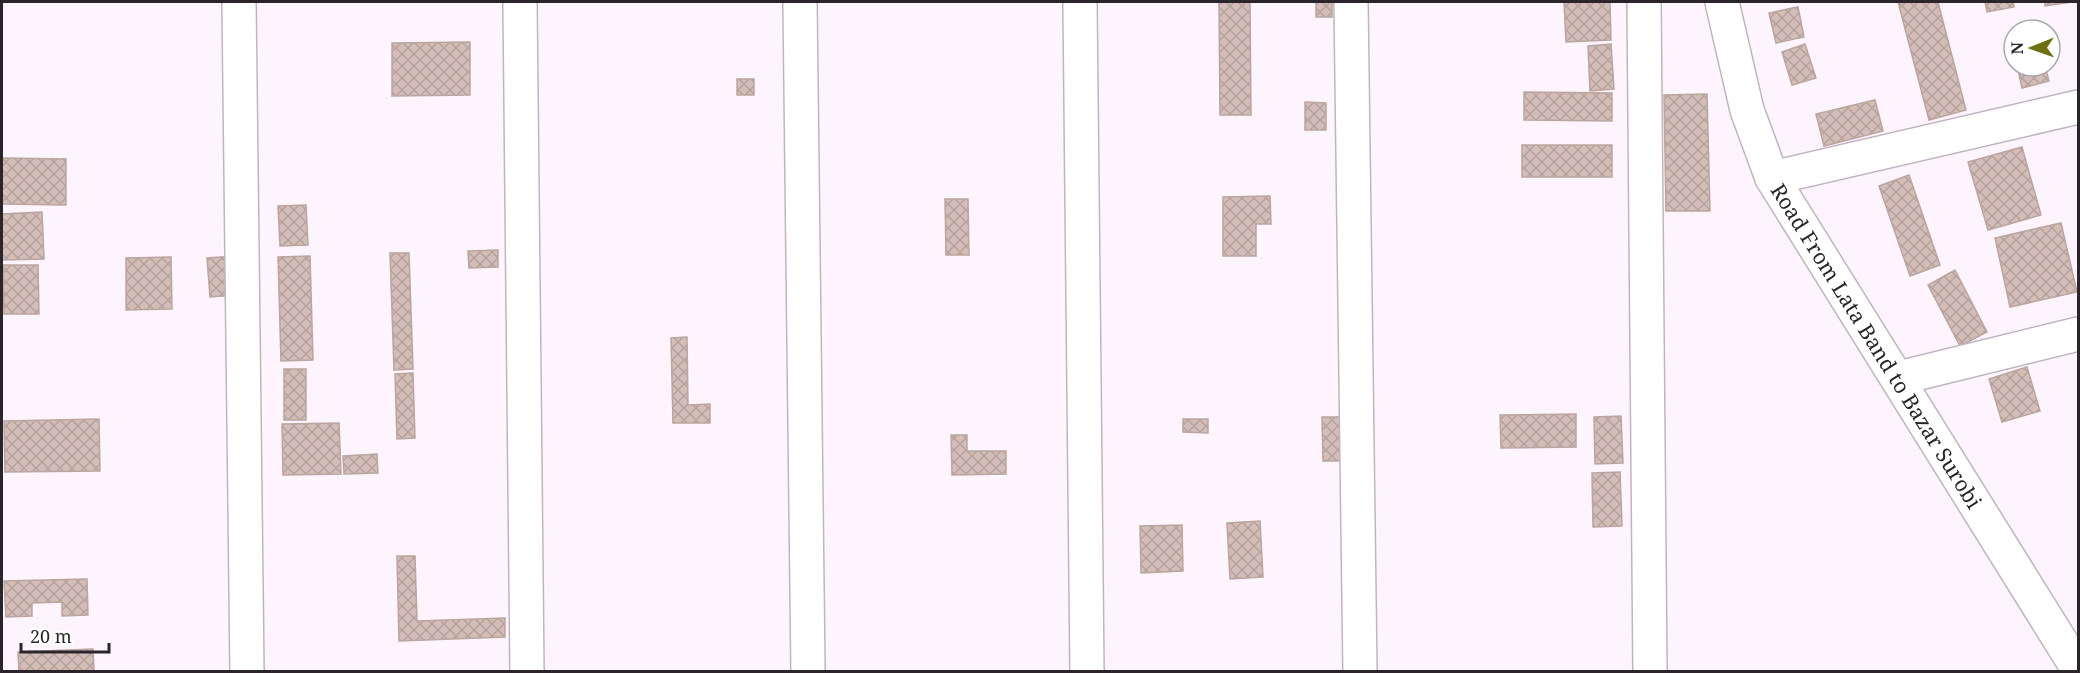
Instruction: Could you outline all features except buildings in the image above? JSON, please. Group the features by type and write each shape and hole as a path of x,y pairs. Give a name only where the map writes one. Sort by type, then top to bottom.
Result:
{"street":[{"path":"239,2 248,672"},
{"path":"520,2 527,672"},
{"path":"800,2 808,672"},
{"path":"1080,2 1087,672"},
{"path":"1351,2 1360,672"},
{"path":"1644,2 1650,672"},
{"name":"Road From Lata Band to Bazar Surobi","path":"1722,2 1747,110 1772,178 2079,669"},
{"path":"1772,178 2079,107"},
{"path":"1899,378 2079,334"}]}
